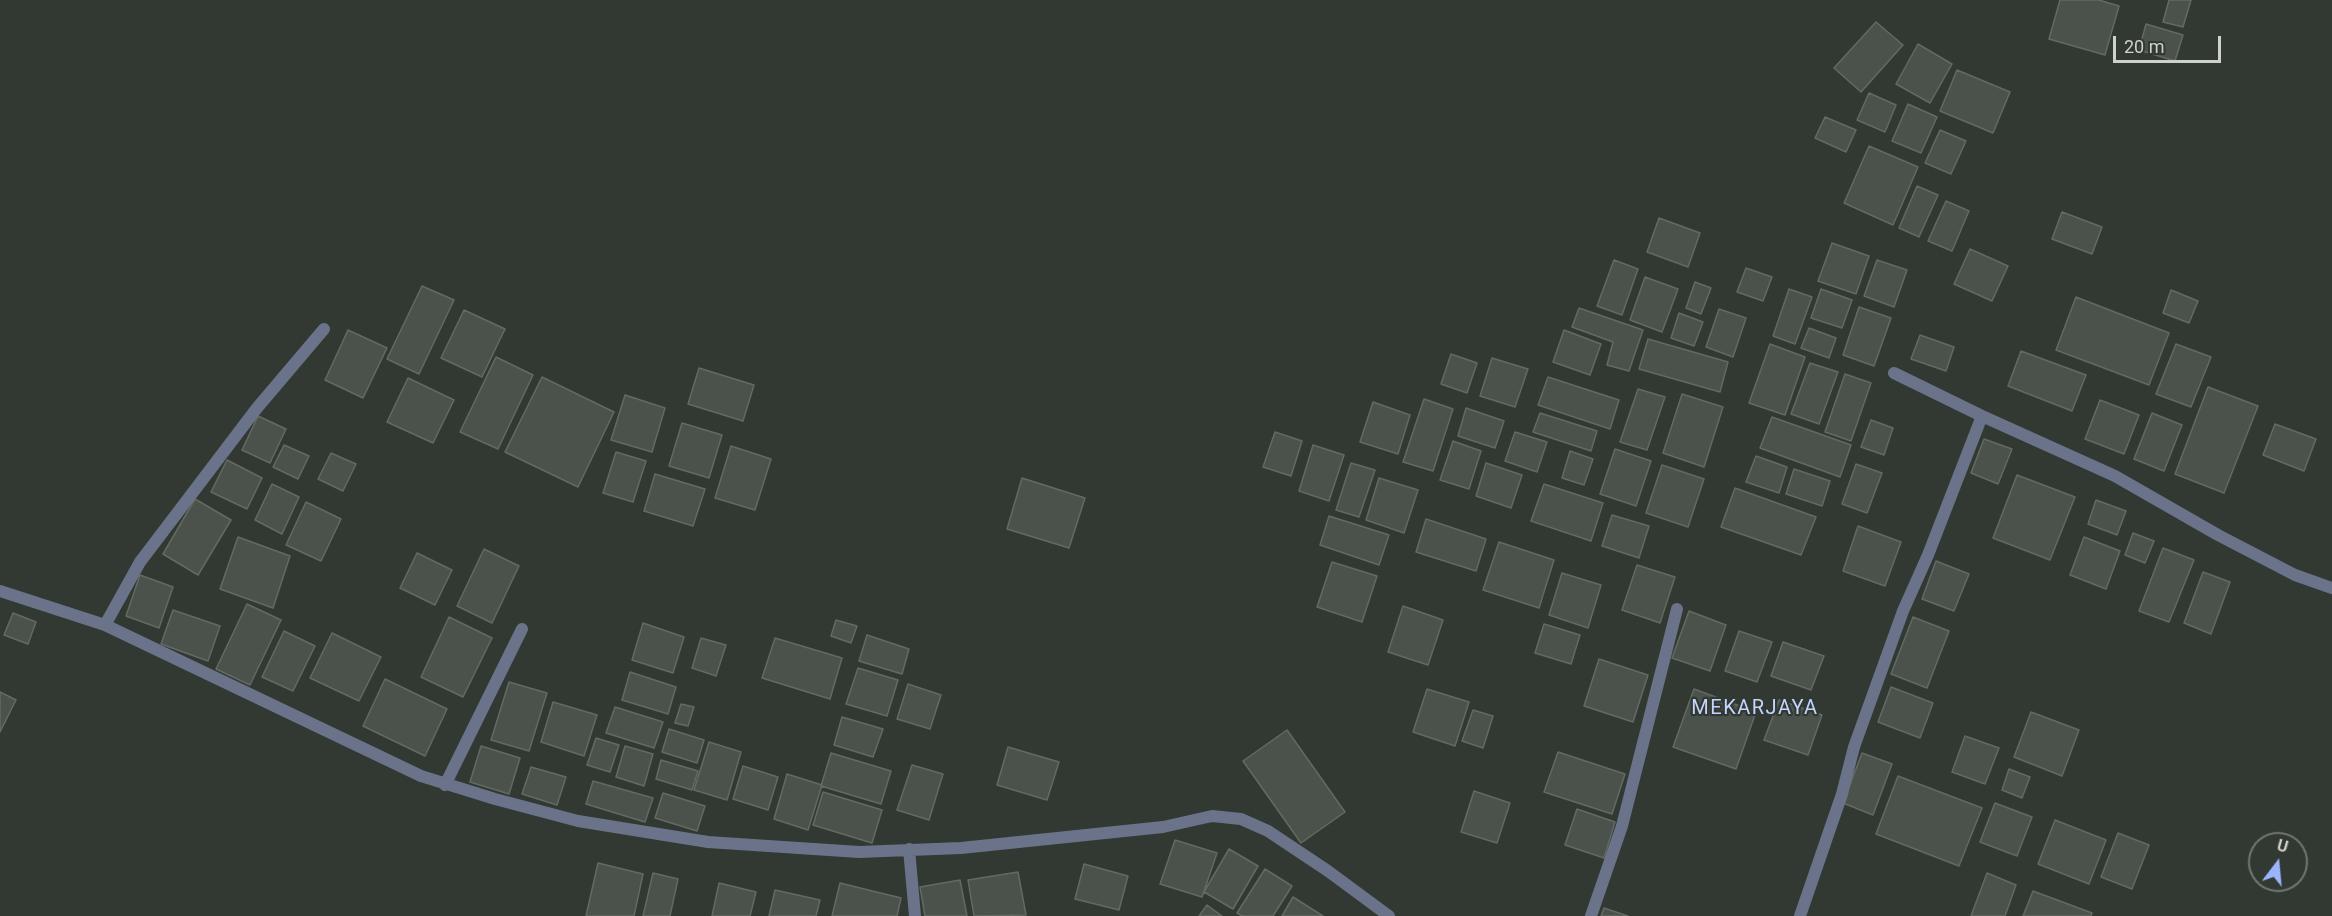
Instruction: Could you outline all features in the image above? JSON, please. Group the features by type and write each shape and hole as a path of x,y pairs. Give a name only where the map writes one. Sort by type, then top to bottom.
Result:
{"street":[{"path":"105,625 147,553 257,408 324,329"},
{"path":"1894,373 1982,416 2115,476 2218,535 2295,575 2332,588"},
{"path":"1800,916 1842,794 1854,747 1903,611 1928,555 1982,416"},
{"path":"2,595 105,625 421,776 578,821 708,842 859,852 961,848 1163,827 1212,816 1241,819 1268,831 1389,916"},
{"path":"1592,916 1622,826 1677,609"},
{"path":"445,784 522,629"},
{"path":"909,849 915,916"}],"building":[{"path":"2060,0 2099,0 2119,6 2105,55 2049,39"},
{"path":"2169,0 2191,0 2183,27 2163,22"},
{"path":"1876,22 1903,45 1861,92 1834,68"},
{"path":"2146,24 2183,35 2175,61 2139,50"},
{"path":"1918,44 1952,64 1930,103 1896,84"},
{"path":"1957,70 2010,92 1993,133 1940,111"},
{"path":"1869,93 1896,105 1885,132 1857,120"},
{"path":"1908,104 1937,117 1921,153 1892,141"},
{"path":"1825,117 1856,130 1846,152 1815,138"},
{"path":"1940,130 1966,141 1951,174 1925,163"},
{"path":"1869,146 1918,167 1893,225 1844,203"},
{"path":"1917,186 1938,195 1919,237 1899,228"},
{"path":"1946,201 1969,211 1952,251 1928,241"},
{"path":"2062,212 2102,227 2092,254 2052,239"},
{"path":"1659,218 1700,233 1688,267 1647,252"},
{"path":"1832,243 1869,256 1856,294 1818,281"},
{"path":"1970,249 2008,266 1992,301 1954,284"},
{"path":"1614,260 1638,269 1622,315 1597,306"},
{"path":"1877,260 1907,270 1894,307 1864,296"},
{"path":"1746,268 1772,277 1763,301 1737,292"},
{"path":"1645,277 1678,289 1662,332 1630,320"},
{"path":"1695,282 1711,288 1701,314 1686,308"},
{"path":"422,286 454,300 419,374 387,359"},
{"path":"1789,289 1812,297 1795,344 1773,336"},
{"path":"1821,289 1852,300 1842,328 1811,318"},
{"path":"2171,290 2198,301 2189,323 2163,313"},
{"path":"2076,297 2169,333 2149,385 2056,350"},
{"path":"1859,307 1891,318 1874,366 1843,355"},
{"path":"1579,308 1643,330 1629,371 1607,365 1613,342 1572,327"},
{"path":"1719,309 1746,318 1733,357 1706,347"},
{"path":"464,310 505,329 482,377 441,358"},
{"path":"1679,313 1703,322 1694,346 1671,338"},
{"path":"1809,328 1836,338 1829,358 1801,348"},
{"path":"348,330 387,348 363,398 325,380"},
{"path":"1564,330 1601,344 1590,375 1553,362"},
{"path":"1920,335 1954,347 1946,371 1911,359"},
{"path":"1648,339 1728,362 1720,392 1639,369"},
{"path":"1770,344 1805,357 1785,415 1749,403"},
{"path":"2176,344 2211,357 2191,407 2156,394"},
{"path":"2021,351 2086,375 2072,411 2008,386"},
{"path":"1451,354 1477,363 1467,393 1441,384"},
{"path":"496,357 533,375 498,449 460,432"},
{"path":"1492,358 1528,369 1515,407 1480,396"},
{"path":"1810,363 1838,372 1819,424 1791,414"},
{"path":"699,368 754,385 743,421 688,404"},
{"path":"1845,374 1871,383 1851,441 1825,432"},
{"path":"542,377 614,412 578,487 505,452"},
{"path":"1548,377 1619,400 1610,429 1538,405"},
{"path":"408,378 454,400 433,443 387,422"},
{"path":"2208,387 2258,406 2224,493 2175,474"},
{"path":"1638,389 1665,397 1647,450 1620,442"},
{"path":"1682,394 1723,407 1704,467 1663,453"},
{"path":"625,395 665,408 652,452 611,440"},
{"path":"1424,399 1453,409 1433,471 1403,462"},
{"path":"2100,400 2139,415 2124,454 2085,439"},
{"path":"1373,402 1410,415 1398,454 1360,442"},
{"path":"1466,408 1504,421 1495,448 1458,436"},
{"path":"1540,413 1597,431 1591,451 1533,432"},
{"path":"2152,413 2182,425 2164,471 2134,459"},
{"path":"258,416 286,429 270,463 242,450"},
{"path":"1772,417 1851,445 1840,477 1760,448"},
{"path":"1871,420 1893,428 1884,455 1861,447"},
{"path":"682,423 722,435 709,478 669,466"},
{"path":"2275,424 2316,439 2304,471 2263,455"},
{"path":"1275,432 1302,441 1291,476 1263,467"},
{"path":"1515,432 1547,442 1537,472 1505,461"},
{"path":"1984,439 2012,449 1998,484 1971,473"},
{"path":"1453,441 1481,451 1469,489 1440,480"},
{"path":"284,445 309,456 298,479 273,467"},
{"path":"1313,445 1344,455 1329,501 1299,491"},
{"path":"731,446 771,459 755,510 715,498"},
{"path":"1615,449 1651,461 1636,506 1600,494"},
{"path":"1570,451 1593,459 1584,485 1562,478"},
{"path":"616,452 646,461 633,502 603,493"},
{"path":"331,453 356,464 343,491 318,479"},
{"path":"1756,456 1787,467 1779,493 1746,482"},
{"path":"227,460 262,478 247,509 211,492"},
{"path":"1351,463 1375,470 1359,517 1336,510"},
{"path":"1486,463 1522,475 1511,508 1476,496"},
{"path":"1856,464 1882,473 1867,513 1842,504"},
{"path":"1662,465 1704,479 1688,527 1646,513"},
{"path":"1794,469 1830,481 1822,506 1786,494"},
{"path":"655,474 705,489 693,526 644,511"},
{"path":"2017,475 2075,497 2050,560 1993,538"},
{"path":"1022,478 1085,498 1069,548 1007,529"},
{"path":"1379,478 1418,490 1404,533 1366,520"},
{"path":"272,484 299,497 282,534 255,520"},
{"path":"1544,484 1603,503 1591,541 1531,521"},
{"path":"1735,488 1816,517 1801,555 1721,527"},
{"path":"195,499 231,520 198,575 163,554"},
{"path":"2096,500 2126,511 2117,535 2088,524"},
{"path":"306,502 341,519 321,561 286,545"},
{"path":"1612,515 1649,526 1639,558 1602,546"},
{"path":"1329,516 1389,535 1379,565 1320,545"},
{"path":"1426,519 1486,539 1476,571 1416,552"},
{"path":"1858,526 1901,542 1885,586 1843,571"},
{"path":"2133,533 2154,541 2145,563 2125,555"},
{"path":"238,537 290,556 273,608 220,589"},
{"path":"2084,537 2120,551 2106,589 2070,575"},
{"path":"1499,542 1554,560 1539,608 1483,590"},
{"path":"2163,548 2194,560 2169,622 2139,611"},
{"path":"484,549 519,566 492,623 457,606"},
{"path":"417,553 452,570 435,605 400,588"},
{"path":"1936,561 1969,574 1954,611 1922,599"},
{"path":"1332,562 1377,576 1362,622 1317,607"},
{"path":"1637,565 1675,577 1660,623 1622,610"},
{"path":"2203,572 2230,582 2211,634 2184,623"},
{"path":"1562,573 1601,585 1588,628 1549,615"},
{"path":"140,575 173,587 159,628 126,616"},
{"path":"247,604 281,620 250,685 216,669"},
{"path":"1403,606 1443,620 1428,665 1388,652"},
{"path":"173,610 220,626 208,661 161,644"},
{"path":"1689,611 1726,625 1710,671 1672,658"},
{"path":"13,613 36,622 28,644 4,635"},
{"path":"449,617 492,638 463,697 421,677"},
{"path":"1913,617 1949,631 1927,688 1891,674"},
{"path":"836,620 857,626 851,643 831,636"},
{"path":"643,623 684,637 673,673 632,660"},
{"path":"1544,624 1580,635 1571,664 1535,653"},
{"path":"284,631 315,646 293,691 262,677"},
{"path":"1739,631 1772,642 1757,682 1725,671"},
{"path":"332,633 381,657 359,701 310,678"},
{"path":"867,635 909,649 902,674 859,661"},
{"path":"701,638 726,645 716,676 692,668"},
{"path":"775,638 842,658 830,699 762,678"},
{"path":"1783,642 1824,656 1811,690 1771,676"},
{"path":"1599,659 1648,675 1633,722 1584,706"},
{"path":"858,668 898,680 887,716 846,704"},
{"path":"630,672 676,687 668,714 622,700"},
{"path":"385,679 447,709 425,756 363,726"},
{"path":"509,682 547,693 529,751 491,740"},
{"path":"908,684 941,695 930,729 897,719"},
{"path":"1891,687 1933,703 1920,738 1878,722"},
{"path":"1427,689 1469,702 1455,746 1413,732"},
{"path":"1694,689 1756,712 1736,769 1673,747"},
{"path":"0,692 16,700 0,732"},
{"path":"1779,700 1822,715 1808,755 1764,740"},
{"path":"553,702 597,715 584,756 541,742"},
{"path":"681,704 694,707 688,726 675,723"},
{"path":"615,707 663,722 654,748 606,733"},
{"path":"1473,710 1493,716 1483,748 1462,741"},
{"path":"2031,712 2079,730 2062,776 2014,757"},
{"path":"842,717 883,729 873,757 834,745"},
{"path":"669,729 704,740 697,763 662,752"},
{"path":"1287,730 1345,812 1301,843 1243,761"},
{"path":"1965,736 1999,748 1985,784 1952,772"},
{"path":"596,738 619,745 610,772 587,765"},
{"path":"709,742 741,752 727,800 694,790"},
{"path":"481,746 520,758 509,794 470,782"},
{"path":"625,746 653,754 644,786 616,777"},
{"path":"1008,747 1059,762 1047,800 997,785"},
{"path":"1558,752 1625,774 1612,814 1544,792"},
{"path":"831,753 891,771 881,804 821,786"},
{"path":"1862,753 1892,764 1873,815 1843,803"},
{"path":"661,760 698,771 692,790 656,779"},
{"path":"912,765 943,774 929,820 897,810"},
{"path":"743,766 778,777 768,810 733,799"},
{"path":"531,767 566,777 557,805 522,794"},
{"path":"2009,769 2030,777 2022,798 2002,790"},
{"path":"787,774 822,785 808,830 774,819"},
{"path":"1898,776 1982,808 1959,866 1876,834"},
{"path":"593,781 653,798 645,822 586,804"},
{"path":"1474,791 1510,803 1497,843 1461,832"},
{"path":"823,792 882,810 872,843 813,825"},
{"path":"663,793 705,806 697,831 655,818"},
{"path":"1995,803 2032,817 2017,856 1980,842"},
{"path":"1577,809 1615,822 1604,858 1565,845"},
{"path":"2055,820 2106,840 2089,884 2038,864"},
{"path":"2118,833 2149,845 2132,889 2101,877"},
{"path":"1175,840 1217,853 1202,897 1160,884"},
{"path":"1229,849 1258,866 1233,909 1204,892"},
{"path":"598,863 643,874 634,916 586,916"},
{"path":"1084,864 1128,876 1119,910 1075,899"},
{"path":"1265,869 1292,886 1273,916 1242,916 1237,913"},
{"path":"1018,872 1026,915 974,916 968,880"},
{"path":"653,873 678,879 670,916 643,916"},
{"path":"1987,873 2016,885 2005,916 1971,916"},
{"path":"960,880 967,916 925,916 920,887"},
{"path":"719,883 756,892 750,916 712,916"},
{"path":"840,883 901,898 897,916 832,916"},
{"path":"775,890 820,900 816,916 769,916"},
{"path":"2033,891 2092,913 2091,916 2023,916"},
{"path":"1293,897 1323,916 1282,916"},
{"path":"1207,905 1222,916 1199,916"},
{"path":"1604,908 1628,916 1601,916"}],"district":[{"name":"MEKARJAYA","path":"1755,709"}]}
